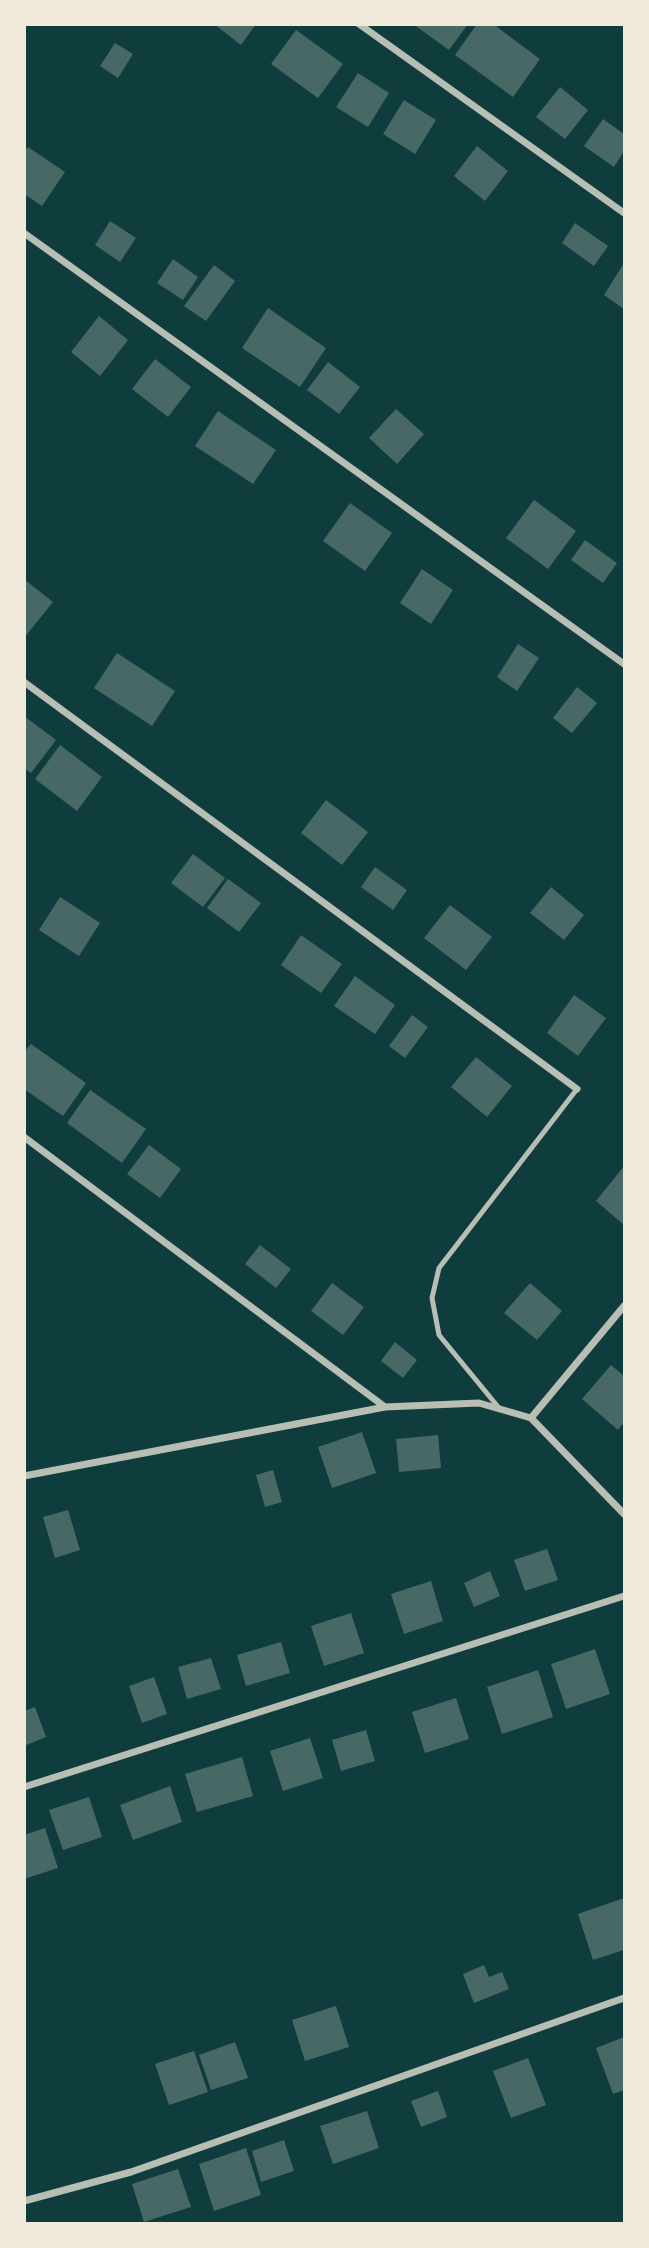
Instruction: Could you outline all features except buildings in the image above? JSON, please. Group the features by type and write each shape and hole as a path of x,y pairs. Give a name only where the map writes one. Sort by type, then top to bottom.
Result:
{"street":[{"path":"359,24 625,213"},
{"path":"24,233 625,664"},
{"path":"24,682 577,1089"},
{"path":"24,1137 385,1407"},
{"path":"531,1418 625,1306"},
{"path":"24,1476 385,1407 479,1403 531,1418 625,1514"},
{"path":"24,1787 625,1596"},
{"path":"24,2202 131,2172 625,1998"}],"lane":[{"path":"500,1410 439,1335 432,1298 439,1268 577,1089"}]}
